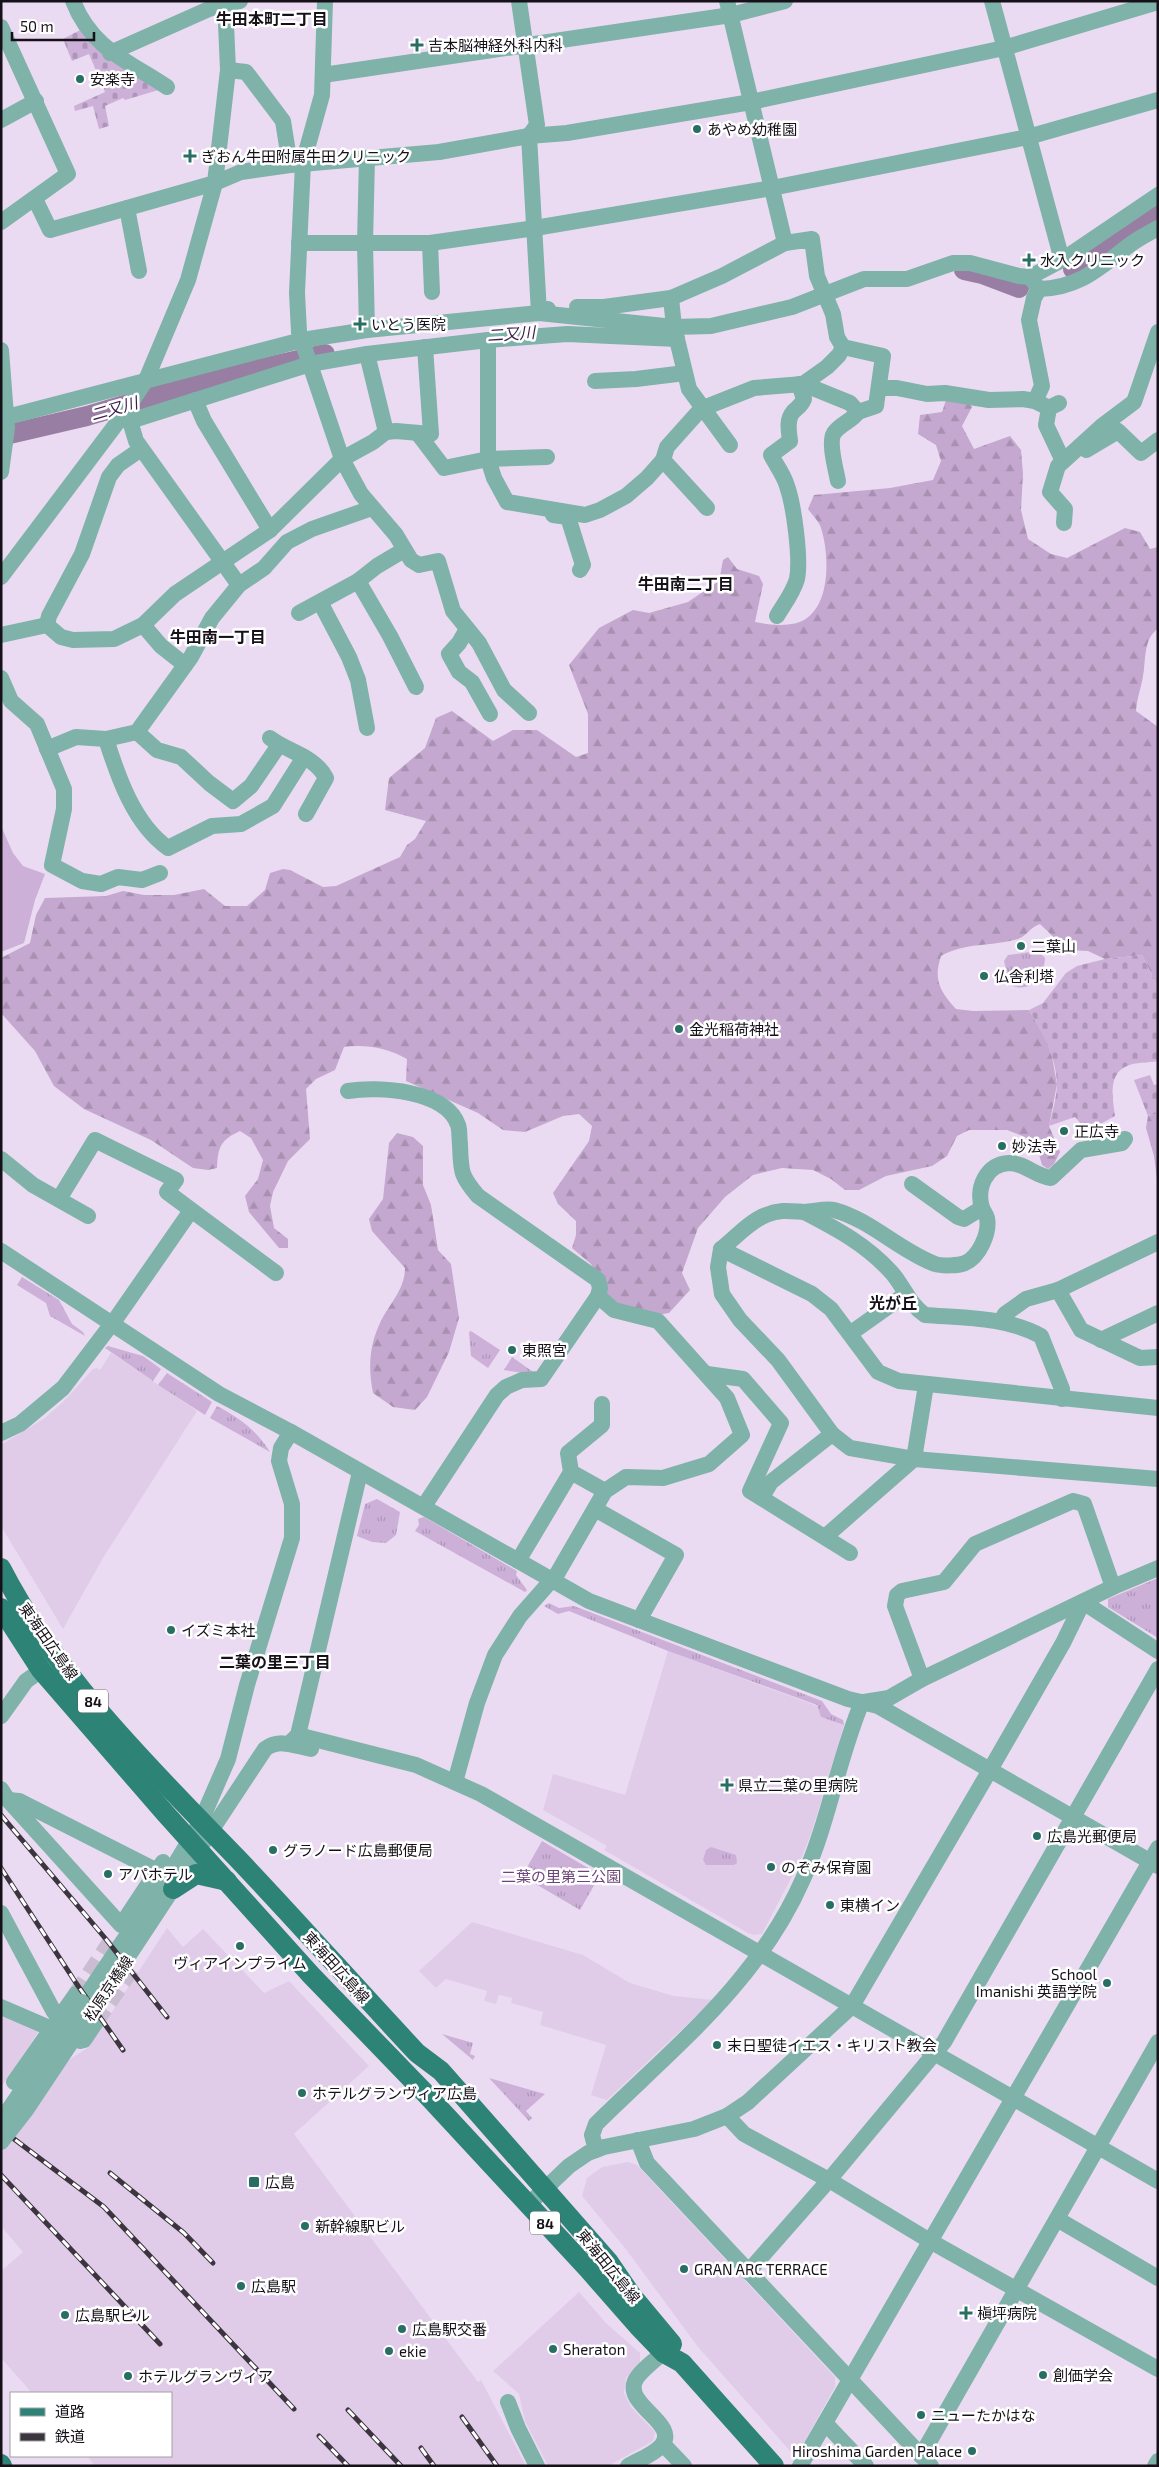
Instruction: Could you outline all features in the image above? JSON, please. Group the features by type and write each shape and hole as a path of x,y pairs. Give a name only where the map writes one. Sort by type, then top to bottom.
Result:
{"main road":[{"name":"東海田広島線","path":"1,1568 58,1658 117,1730 417,2053 441,2071 608,2261 672,2352"},
{"name":"東海田広島線","path":"1,1608 41,1670 311,1975 528,2205 672,2352 774,2466"},
{"path":"166,1878 200,1874 227,1881"}],"street":[{"path":"296,164 322,95 324,2 329,1"},
{"path":"519,1 537,125 529,136 539,313"},
{"path":"323,75 525,46 729,8 785,1"},
{"path":"992,1 1062,260"},
{"path":"35,199 50,230 215,183 241,172 296,164 439,152 529,136 568,133 752,102 1004,48 1158,2"},
{"path":"77,3 89,32 110,53 167,87"},
{"path":"1,577 125,418 144,382 188,280 215,183 228,70 230,3 209,9 110,53"},
{"path":"729,8 785,243"},
{"path":"1,27 68,174 1,222"},
{"path":"228,70 246,72 283,121 296,164 299,242 297,294 299,332 342,459 361,494 396,535 404,550 419,565 438,561 453,611 478,643 504,690 529,713"},
{"path":"299,242 430,243 535,228 772,188 1028,137 1158,100"},
{"path":"1,120 36,101"},
{"path":"367,158 365,242 367,330"},
{"path":"1034,283 1062,260 1158,195"},
{"path":"127,208 139,271"},
{"path":"6,430 144,382 306,352 367,354 488,340 567,334 605,336 676,333 792,307 864,279 907,279 953,263 970,263 1019,276 1034,283 1074,283 1102,268 1132,243 1158,228"},
{"path":"539,313 554,306 604,307 671,298 722,276 785,243 812,239 817,276 833,314 838,337 843,347"},
{"path":"430,243 432,292"},
{"path":"1034,283 1034,298 1029,320 1042,386 1048,404 1046,425 1063,461"},
{"path":"671,298 676,333 688,389 730,446"},
{"path":"125,418 195,400 306,352 367,330 539,313 605,319 676,333"},
{"path":"605,319 605,336"},
{"path":"1064,523 1065,509 1050,492 1058,466 1134,402 1158,332"},
{"path":"488,340 488,459 494,478 510,510 568,517 582,565 580,570"},
{"path":"47,625 62,637 72,640 114,639 143,625 175,594 223,564 270,530 342,459 374,442 386,432 396,430 431,434 425,347"},
{"path":"801,384 827,367 839,355 843,347"},
{"path":"838,481 832,440 833,434 853,419 858,412 876,406 883,356 843,347"},
{"path":"1,350 6,430 1,472"},
{"path":"367,354 386,432"},
{"path":"595,381 636,379 685,373"},
{"path":"777,616 792,591 797,576 795,517 787,485 771,455 790,441 788,423 792,413 801,407 804,399 801,384"},
{"path":"507,502 585,515 600,510 626,496 662,460 667,447 701,409 754,388 801,384 850,402 858,412"},
{"path":"880,388 896,388 927,394 945,393 989,400 1023,399 1048,404"},
{"path":"195,400 204,421 270,530"},
{"path":"125,418 141,449 239,585"},
{"path":"1082,445 1086,450 1118,431 1141,453 1157,443"},
{"path":"418,434 444,468 488,459 547,457"},
{"path":"47,625 49,616 82,554 109,477 118,465 141,449"},
{"path":"662,460 707,508"},
{"path":"47,749 76,737 106,739 137,732 185,665 212,618 239,585 264,568 287,542 312,529 372,508"},
{"path":"300,613 358,581 377,566 404,550"},
{"path":"358,581 390,636 416,687"},
{"path":"320,602 349,658 358,680 367,728"},
{"path":"1,635 47,625"},
{"path":"143,625 161,646 185,665"},
{"path":"467,629 459,643 449,654 459,672 472,682 490,714"},
{"path":"1,678 11,701 37,724 64,788 64,809 52,865 82,881 101,884 118,876 142,880 160,872"},
{"path":"137,732 157,750 181,757 209,783 233,801 252,786 274,742 321,767 326,778 306,814"},
{"path":"106,739 118,775 142,820 154,838 168,848 212,826 241,824 273,806 304,757"},
{"path":"348,1091 366,1088 400,1090 435,1102 452,1114 459,1126 460,1172 465,1181 478,1196 598,1280 600,1288 598,1296 540,1379 522,1380 506,1386 497,1395 424,1506"},
{"path":"1125,1139 1122,1143 1081,1150 1051,1178 1042,1177 1022,1165 1008,1163 994,1166 986,1175 980,1194 982,1208 987,1218 987,1231 977,1254 964,1264 936,1264 851,1216 832,1210 804,1212 782,1210 765,1215 721,1249 718,1267 722,1294 740,1320 778,1360 832,1434 850,1448 914,1459 1158,1479"},
{"path":"59,1198 94,1140 176,1180 166,1192 190,1212 276,1273"},
{"path":"1,1159 33,1184 88,1216"},
{"path":"912,1184 958,1218 964,1219 982,1208"},
{"path":"1,1433 20,1424 63,1388 117,1317 190,1212"},
{"path":"804,1212 848,1235 875,1255 894,1275 916,1308 925,1314 1001,1321 1027,1328 1041,1336 1062,1389 1062,1399"},
{"path":"1001,1321 1004,1314 1026,1299 1058,1290 1158,1242"},
{"path":"721,1249 812,1294 831,1309 851,1333 878,1372 899,1381 1158,1408"},
{"path":"1,1251 219,1394 424,1506 589,1601 848,1699 878,1706 1072,1818 1155,1858 1012,2098 800,2466"},
{"path":"1058,1290 1081,1330 1140,1358 1158,1357"},
{"path":"851,1333 906,1294"},
{"path":"455,1782 477,1703 495,1655 520,1616 552,1580 605,1491 626,1477 663,1478 709,1464 742,1436 728,1398 658,1321 614,1310 598,1296"},
{"path":"1101,1340 1158,1313"},
{"path":"708,1374 743,1379 781,1423 750,1490 826,1536 850,1553"},
{"path":"826,1536 914,1459 926,1385"},
{"path":"518,1561 570,1472 568,1453 602,1425 602,1404"},
{"path":"206,1826 228,1759 247,1685 290,1551 294,1528 292,1504 279,1461 281,1448 290,1432"},
{"path":"762,1497 772,1482 832,1434"},
{"path":"293,1739 360,1472"},
{"path":"570,1472 605,1491"},
{"path":"922,1679 895,1606 897,1595 902,1591 944,1582 975,1544 1073,1501 1084,1504 1113,1587"},
{"path":"595,1509 676,1555 640,1620"},
{"path":"862,1702 889,1698 922,1679 1113,1587 1158,1568"},
{"path":"1083,1602 1158,1650"},
{"path":"528,2205 569,2166 596,2150 694,2129 727,2116 748,2102 852,2006 990,1770 1083,1602"},
{"path":"1,1716 26,1681 58,1658"},
{"path":"748,2272 829,2180 944,2042 1158,1669"},
{"path":"596,2150 592,2135 596,2124 705,2021 761,1954 788,1911 819,1842 862,1702"},
{"path":"206,1826 265,1749 278,1743 293,1739 416,1764 504,1806 1158,2181"},
{"path":"5,1795 166,1878"},
{"path":"5,1795 121,1925"},
{"name":"松原京橋線","path":"1,2121 166,1878 206,1826"},
{"path":"134,1966 191,1875 194,1844"},
{"path":"112,1939 121,1925 166,1878 167,1857 194,1844"},
{"name":"松原京橋線","path":"1,2142 38,2093 166,1878"},
{"path":"1,1913 54,2012 57,2022"},
{"path":"14,2082 76,1994"},
{"path":"1,2007 57,2022 80,2041 84,2040 96,2022"},
{"path":"638,2140 647,2163 926,2461 1017,2289 1099,2146 1153,2063 1158,2042"},
{"path":"727,2116 744,2134 829,2180 930,2241 1158,2369"},
{"path":"1057,2219 1158,2278"},
{"path":"628,2466 663,2444 666,2434 664,2429 637,2398 633,2390 636,2378 672,2352"},
{"path":"508,2402 518,2428 537,2466"},
{"path":"826,2422 866,2466"},
{"path":"663,2444 684,2466"},
{"path":"1155,2466 1158,2461"}],"shaded area":[{"path":"111,1353 197,1411 103,1558 63,1629 1,1526 1,1445 45,1418 63,1402 93,1369 97,1368 100,1370"},
{"name":"県立二葉の里病院","path":"668,1651 817,1706 821,1717 844,1725 812,1831 801,1859 762,1934 754,1935 748,1933 604,1850 607,1846 543,1810 553,1774 625,1795"},
{"path":"472,1922 583,1955 630,1983 674,1996 713,2000 607,2100 591,2095 606,2045 540,2025 543,2012 511,2003 512,1998 499,1995 496,2004 484,2001 487,1991 446,1979 436,1988 419,1971"},
{"path":"167,1928 183,1947 203,1929 264,1993 289,1981 369,2066 294,2134 478,2382 481,2380 526,2466 95,2466 88,2457 172,2457 172,2392 31,2392 1,2358 1,2271 23,2252 1,2226 1,2103 29,2119 67,2061 89,2047"},
{"path":"1,2012 39,2031 1,2087"},
{"path":"628,2162 637,2165 835,2377 835,2387 799,2451 790,2451 698,2347 625,2248 582,2196 587,2178 602,2167"},
{"path":"579,2292 606,2323 640,2353 640,2362 626,2378 624,2393 631,2407 655,2432 653,2441 608,2466 548,2466 525,2421 519,2394 493,2371"}],"green space":[{"path":"82,29 162,89 125,100 123,98 105,106 109,126 99,129 93,106 75,111 74,106 105,92 89,54 72,61 63,39"},
{"path":"947,397 964,398 972,407 962,426 974,449 1010,436 1021,450 1023,474 1021,510 1028,539 1051,554 1067,558 1125,528 1140,532 1150,549 1158,547 1158,629 1153,633 1147,644 1136,711 1158,727 1158,987 1142,955 1105,959 1088,951 1067,950 1040,924 1018,939 950,952 941,956 939,964 938,979 942,991 956,1009 973,1011 1029,1010 1046,1039 1052,1057 1057,1084 1049,1126 1060,1152 1054,1164 1048,1169 1042,1165 1038,1151 1025,1137 1007,1130 969,1130 957,1136 947,1156 932,1166 886,1176 859,1190 845,1190 831,1179 813,1170 782,1168 753,1175 725,1197 698,1228 682,1273 690,1290 669,1313 651,1316 621,1308 608,1297 591,1264 572,1248 576,1235 576,1221 558,1204 553,1193 589,1141 592,1126 579,1114 563,1116 525,1132 503,1130 478,1113 406,1081 407,1059 392,1052 376,1048 344,1047 335,1070 316,1079 306,1089 310,1139 288,1161 273,1192 270,1206 274,1228 288,1239 288,1248 279,1248 249,1212 245,1196 258,1179 263,1160 251,1138 240,1131 234,1134 225,1141 220,1149 217,1168 208,1170 193,1168 151,1140 84,1109 54,1086 35,1051 1,1013 1,958 30,943 36,915 45,898 106,896 123,891 144,895 174,895 204,889 225,906 247,906 265,890 270,873 283,869 290,870 323,887 336,886 400,857 407,845 415,839 426,821 385,810 389,778 425,748 436,718 452,711 493,741 513,730 537,730 576,757 588,753 588,714 569,665 599,628 633,610 649,613 688,602 719,581 723,560 728,557 737,569 759,576 763,584 755,622 775,625 789,624 807,618 815,610 820,600 826,576 824,538 817,520 808,509 814,495 890,488 933,480 941,461 936,445 918,434 920,415 942,412"},
{"path":"1,826 13,853 23,866 45,874 35,900 24,943 1,952"},
{"path":"1030,952 1041,954 1045,958 1039,977 1035,982 1024,987 1010,985 1004,961 1008,955"},
{"path":"1142,955 1158,987 1158,1061 1127,1066 1116,1075 1113,1088 1115,1116 1102,1123 1081,1124 1075,1117 1049,1126 1056,1094 1056,1073 1047,1045 1029,1010 1043,1003 1066,973 1077,966 1105,959"},
{"path":"1150,1075 1154,1085 1158,1084 1158,1113 1148,1116 1134,1080"},
{"path":"1158,1113 1158,1187 1154,1156 1146,1128 1148,1116"},
{"path":"397,1133 413,1137 423,1146 423,1185 431,1205 438,1250 451,1264 459,1318 449,1352 427,1397 415,1410 393,1407 373,1393 370,1375 374,1339 385,1314 403,1283 405,1268 372,1231 369,1219 383,1199 389,1143"},
{"path":"22,1277 59,1300 72,1324 83,1332 85,1336 50,1316 46,1303 17,1285"},
{"path":"471,1331 500,1350 488,1368 471,1356 469,1332"},
{"path":"108,1346 143,1356 161,1369 153,1381 105,1348"},
{"path":"512,1357 536,1374 536,1375 504,1370"},
{"path":"167,1373 212,1402 205,1415 158,1385"},
{"path":"217,1406 247,1425 270,1452 210,1418"},
{"path":"377,1499 400,1512 396,1535 386,1543 372,1542 357,1536 365,1504"},
{"path":"424,1517 517,1571 516,1575 527,1590 525,1592 415,1531 419,1525 418,1519"},
{"path":"1158,1578 1158,1638 1108,1607 1108,1599"},
{"path":"549,1603 559,1608 574,1606 822,1701 831,1714 843,1720 844,1725 821,1717 817,1705 668,1651 569,1611 558,1614 544,1606"},
{"name":"二葉の里第三公園","path":"542,1841 600,1875 580,1910 522,1876"},
{"path":"711,1847 736,1855 737,1863 734,1865 706,1865 703,1860 706,1850"},
{"path":"442,2034 473,2043 470,2054 475,2056 473,2060"},
{"path":"489,2078 545,2094 526,2111 532,2118 529,2121"}],"waterway":[{"name":"二又川","path":"1073,269 1158,209"},
{"name":"二又川","path":"964,270 982,274 1019,288"},
{"name":"二又川","path":"1,436 87,416 171,391 249,371 325,354"}],"tunnel":[{"path":"76,1994 112,1939"},
{"path":"96,2022 134,1966"}],"railway":[{"path":"1,1815 105,1938 167,2017"},
{"path":"1,1868 76,1983 123,2050"},
{"path":"1,2129 104,2207 294,2409"},
{"path":"110,2173 184,2233 213,2263"},
{"path":"1,2175 160,2344"},
{"path":"348,2410 401,2466"},
{"path":"462,2417 497,2466"},
{"path":"319,2436 348,2466"},
{"path":"421,2448 434,2466"}],"place":[{"name":"吉本脳神経外科内科","path":"417,45"},
{"name":"安楽寺","path":"80,79"},
{"name":"あやめ幼稚園","path":"697,129"},
{"name":"ぎおん牛田附属牛田クリニック","path":"190,156"},
{"name":"水入クリニック","path":"1029,260"},
{"name":"いとう医院","path":"360,324"},
{"name":"二葉山","path":"1021,946"},
{"name":"仏舎利塔","path":"984,976"},
{"name":"金光稲荷神社","path":"679,1029"},
{"name":"正広寺","path":"1064,1131"},
{"name":"妙法寺","path":"1002,1146"},
{"name":"東照宮","path":"512,1350"},
{"name":"イズミ本社","path":"171,1630"},
{"name":"県立二葉の里病院","path":"727,1785"},
{"name":"広島光郵便局","path":"1037,1836"},
{"name":"グラノード広島郵便局","path":"273,1850"},
{"name":"のぞみ保育園","path":"771,1867"},
{"name":"アパホテル","path":"108,1874"},
{"name":"東横イン","path":"830,1905"},
{"name":"ヴィアインプライム","path":"240,1946"},
{"name":"School Imanishi 英語学院","path":"1107,1983"},
{"name":"末日聖徒イエス・キリスト教会","path":"717,2045"},
{"name":"ホテルグランヴィア広島","path":"302,2093"},
{"name":"広島","path":"254,2182"},
{"name":"新幹線駅ビル","path":"305,2226"},
{"name":"GRAN ARC TERRACE","path":"684,2269"},
{"name":"広島駅","path":"241,2286"},
{"name":"槇坪病院","path":"966,2313"},
{"name":"広島駅ビル","path":"65,2315"},
{"name":"広島駅交番","path":"402,2329"},
{"name":"Sheraton","path":"553,2349"},
{"name":"ekie","path":"389,2351"},
{"name":"創価学会","path":"1043,2375"},
{"name":"ホテルグランヴィア","path":"128,2376"},
{"name":"ニューたかはな","path":"921,2415"},
{"name":"Hiroshima Garden Palace","path":"972,2451"}],"district":[{"name":"牛田本町二丁目","path":"272,18"},
{"name":"牛田南二丁目","path":"686,583"},
{"name":"牛田南一丁目","path":"218,636"},
{"name":"光が丘","path":"893,1302"},
{"name":"二葉の里三丁目","path":"275,1661"}]}
